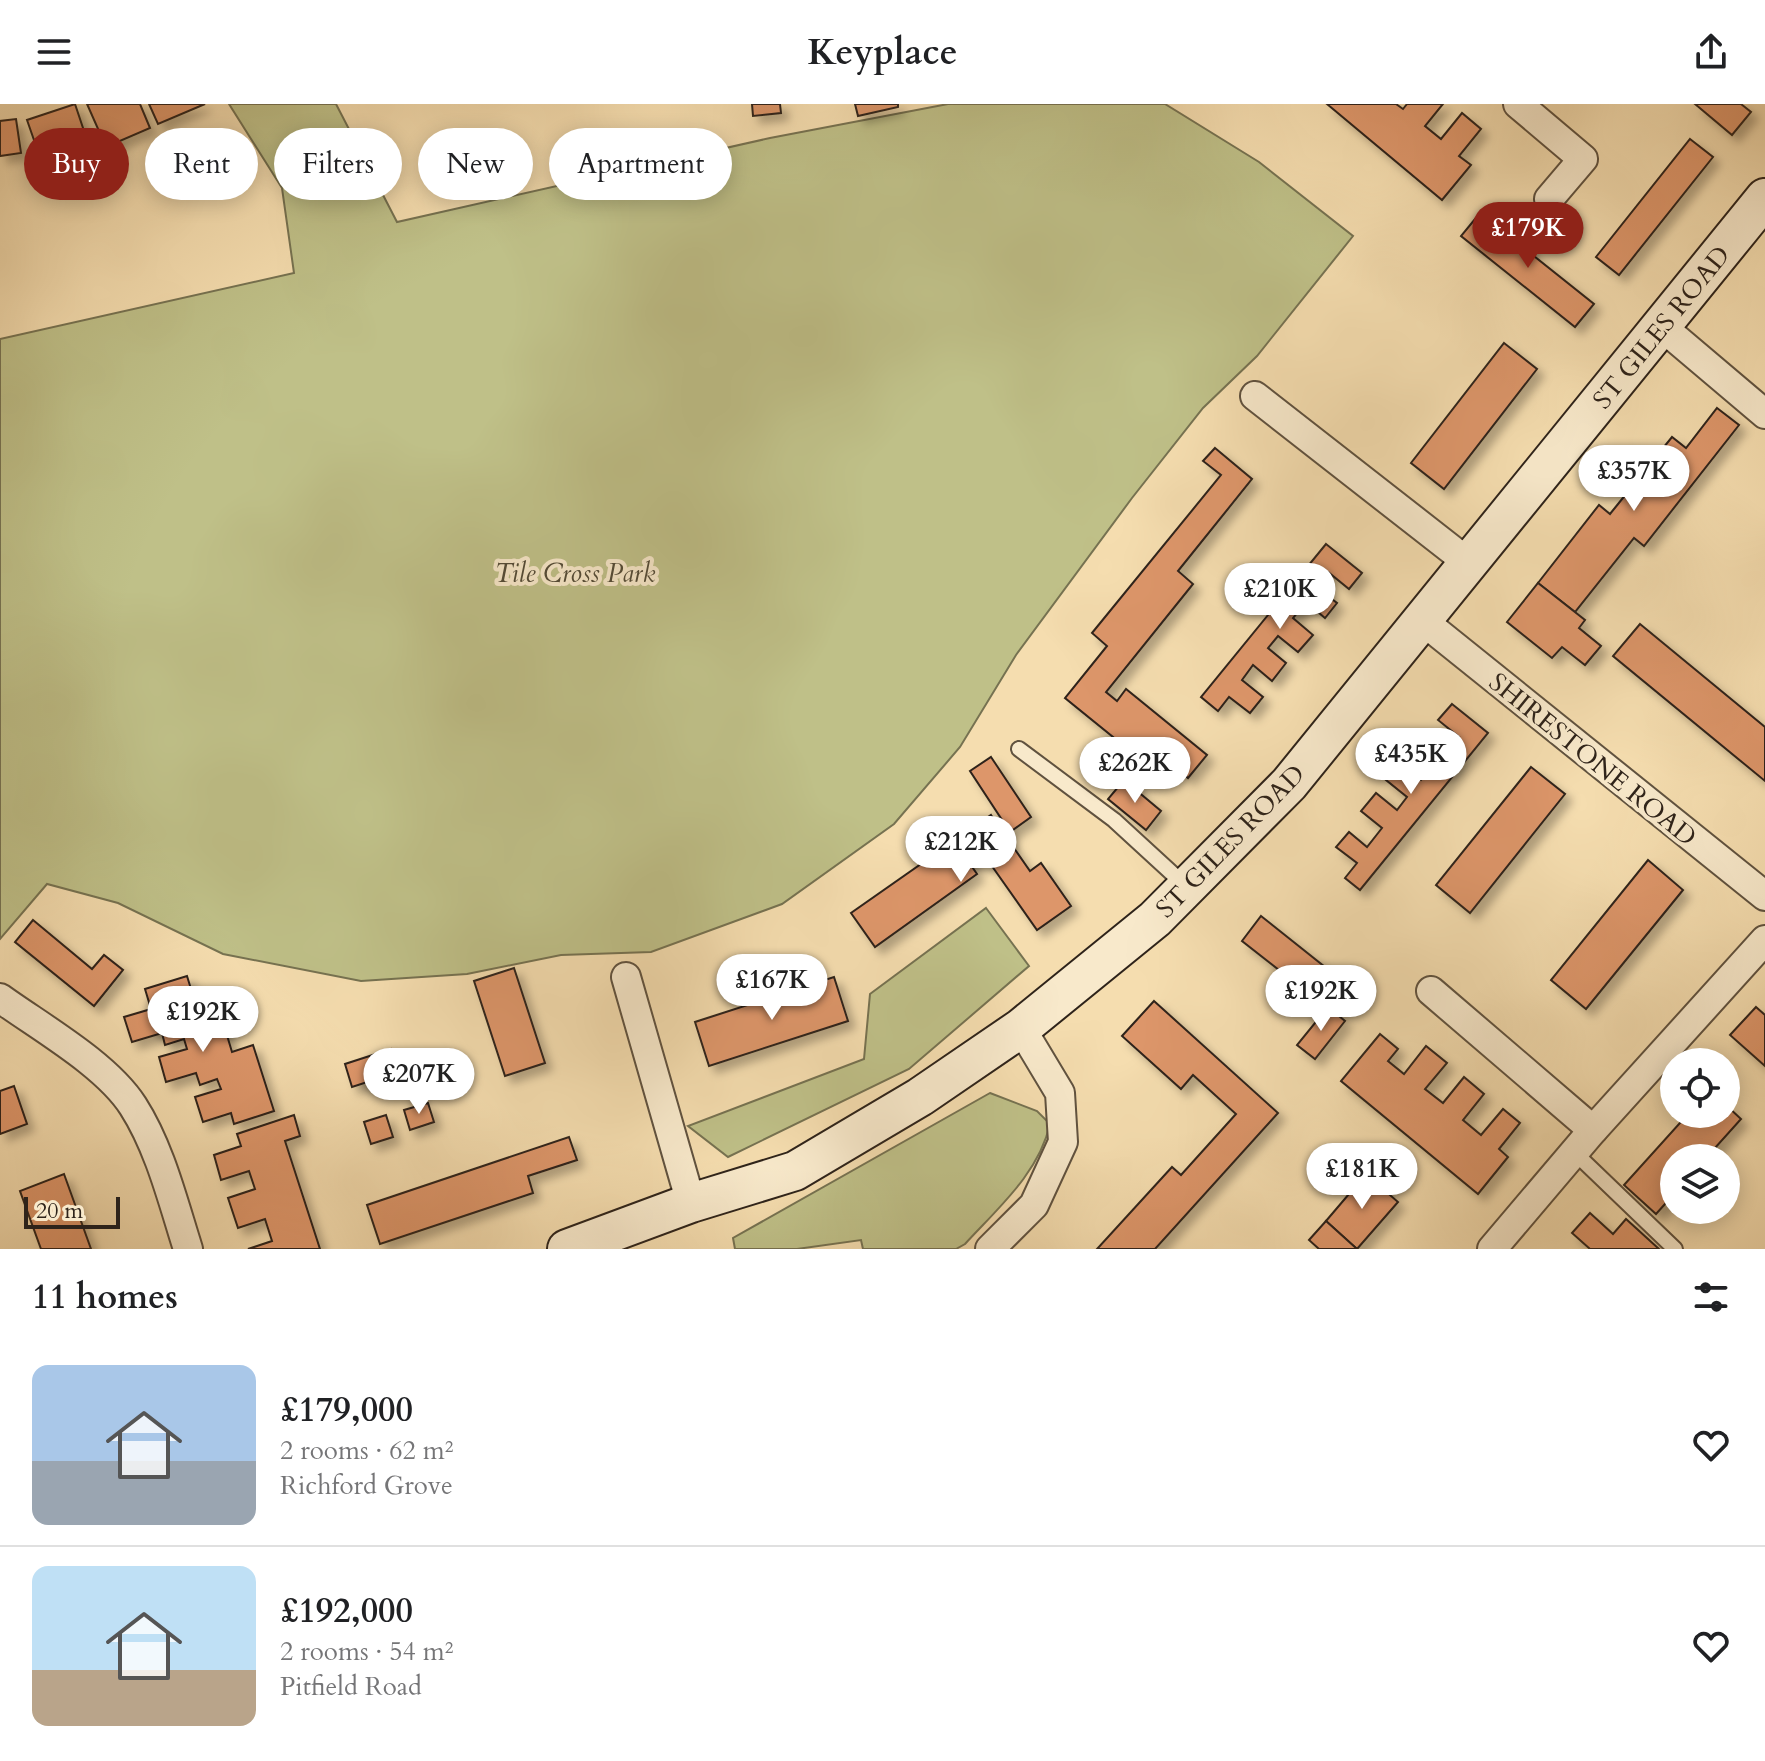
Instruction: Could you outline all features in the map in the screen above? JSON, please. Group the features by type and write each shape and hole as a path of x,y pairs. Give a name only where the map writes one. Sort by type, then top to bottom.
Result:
{"street":[{"path":"1518,104 1583,159 1549,199"},
{"name":"ST GILES ROAD","path":"567,1249 691,1203 795,1171 920,1097 1021,1028 1155,919 1289,784 1765,198"},
{"path":"1661,326 1765,414"},
{"path":"1255,396 1470,564"},
{"name":"SHIRESTONE ROAD","path":"1423,621 1765,896"},
{"path":"1492,1249 1593,1130 1765,940"},
{"path":"626,977 691,1203"},
{"path":"1431,991 1593,1130"},
{"path":"0,998 101,1073 133,1106 164,1174 188,1249"},
{"path":"990,1249 1034,1205 1063,1142 1060,1093 1021,1028"}],"lane":[{"path":"1019,749 1114,820 1188,887"},
{"path":"1574,1152 1675,1249"}],"green space":[{"name":"Tile Cross Park","path":"229,104 336,104 348,128 274,128 274,175 258,150 258,128 244,128"},
{"name":"Tile Cross Park","path":"948,104 1165,104 1259,162 1353,236 1257,356 1203,408 1132,498 1016,655 960,747 894,824 782,904 651,952 561,955 467,974 361,981 223,954 118,903 47,884 0,939 0,339 294,273 284,200 386,200 397,222 495,200 533,200 533,191 549,188 549,200 732,200 732,147"},
{"path":"986,908 1029,966 909,1069 728,1157 688,1126 864,1059 870,994"},
{"path":"990,1093 1037,1111 1050,1124 1045,1142 1027,1174 965,1244 956,1249 863,1249 861,1240 797,1249 735,1249 733,1238"}],"building":[{"path":"75,104 83,128 30,128 27,120"},
{"path":"87,104 140,104 150,128 129,137 129,128 98,128"},
{"path":"149,104 205,104 158,124"},
{"path":"752,104 780,104 781,113 753,116"},
{"path":"855,104 898,104 898,107 858,116"},
{"path":"1327,104 1396,104 1403,109 1407,104 1443,104 1425,126 1441,139 1462,113 1481,129 1459,156 1471,165 1442,200"},
{"path":"1695,104 1741,104 1751,112 1732,135"},
{"path":"16,119 21,153 0,156 0,121"},
{"path":"1690,139 1713,157 1619,275 1596,257"},
{"path":"1480,213 1594,304 1575,327 1461,236"},
{"path":"1504,343 1537,369 1444,489 1411,463"},
{"path":"1717,408 1739,425 1644,546 1634,538 1575,612 1538,583 1599,505 1610,514 1672,437 1686,448"},
{"path":"1215,448 1252,479 1178,571 1193,584 1106,692 1117,701 1126,689 1207,755 1188,778 1148,746 1139,758 1065,698 1107,646 1092,633 1221,475 1203,461"},
{"path":"1326,544 1362,573 1349,589 1328,572 1316,587 1337,603 1325,618 1306,602 1293,618 1313,635 1298,652 1278,636 1268,648 1286,663 1272,681 1253,665 1242,680 1263,697 1250,713 1229,697 1218,711 1201,697"},
{"path":"1538,583 1585,620 1579,628 1601,646 1585,665 1562,647 1552,658 1507,622"},
{"path":"1640,624 1765,727 1765,781 1613,656"},
{"path":"1452,704 1488,733 1360,890 1345,878 1357,863 1336,847 1349,832 1367,847 1382,828 1361,811 1376,793 1397,810 1407,797 1386,780 1400,763 1421,780 1433,767 1413,751 1426,735 1446,752 1459,737 1438,720"},
{"path":"991,757 1031,817 1010,832 970,771"},
{"path":"1531,767 1565,794 1470,913 1436,885"},
{"path":"1124,780 1161,811 1146,830 1108,799"},
{"path":"991,815 1030,871 1041,863 1071,906 1037,930 982,852 968,861 977,874 875,947 851,913"},
{"path":"1648,860 1683,890 1586,1009 1551,980"},
{"path":"1261,916 1340,979 1321,1003 1242,941"},
{"path":"33,920 92,969 104,955 123,970 94,1006 15,942"},
{"path":"514,968 545,1063 505,1076 474,981"},
{"path":"187,976 203,1028 223,1022 232,1052 253,1045 274,1111 234,1124 231,1113 203,1122 195,1097 221,1089 217,1079 200,1085 196,1073 166,1082 159,1057 187,1049 184,1039 165,1045 162,1033 132,1042 124,1017 151,1009 145,989"},
{"path":"834,977 848,1021 709,1066 695,1022"},
{"path":"1154,1001 1278,1113 1155,1249 1097,1249 1172,1167 1181,1175 1236,1114 1193,1075 1181,1089 1122,1036"},
{"path":"1328,1007 1345,1021 1315,1059 1297,1045"},
{"path":"1756,1007 1765,1015 1765,1066 1730,1035"},
{"path":"1380,1034 1398,1049 1388,1061 1404,1074 1426,1046 1447,1063 1425,1089 1443,1103 1464,1077 1484,1094 1463,1120 1481,1135 1503,1109 1520,1123 1499,1149 1508,1157 1478,1194 1341,1081"},
{"path":"391,1049 398,1072 352,1087 345,1064"},
{"path":"14,1086 27,1124 0,1134 0,1091"},
{"path":"428,1103 434,1122 410,1130 404,1110"},
{"path":"294,1115 300,1136 285,1141 320,1249 248,1249 272,1241 265,1219 238,1228 228,1198 255,1189 249,1171 221,1180 214,1155 241,1146 237,1134"},
{"path":"386,1115 393,1137 371,1144 364,1122"},
{"path":"1675,1128 1733,1128 1719,1144 1661,1144"},
{"path":"569,1137 577,1160 528,1176 533,1193 380,1244 367,1205"},
{"path":"1660,1145 1660,1210 1656,1214 1624,1185"},
{"path":"64,1174 91,1249 41,1249 20,1191"},
{"path":"1366,1174 1398,1202 1357,1249 1326,1221"},
{"path":"1590,1213 1613,1234 1626,1219 1659,1249 1590,1249 1572,1233"},
{"path":"1326,1221 1357,1249 1319,1249 1309,1240"}]}
